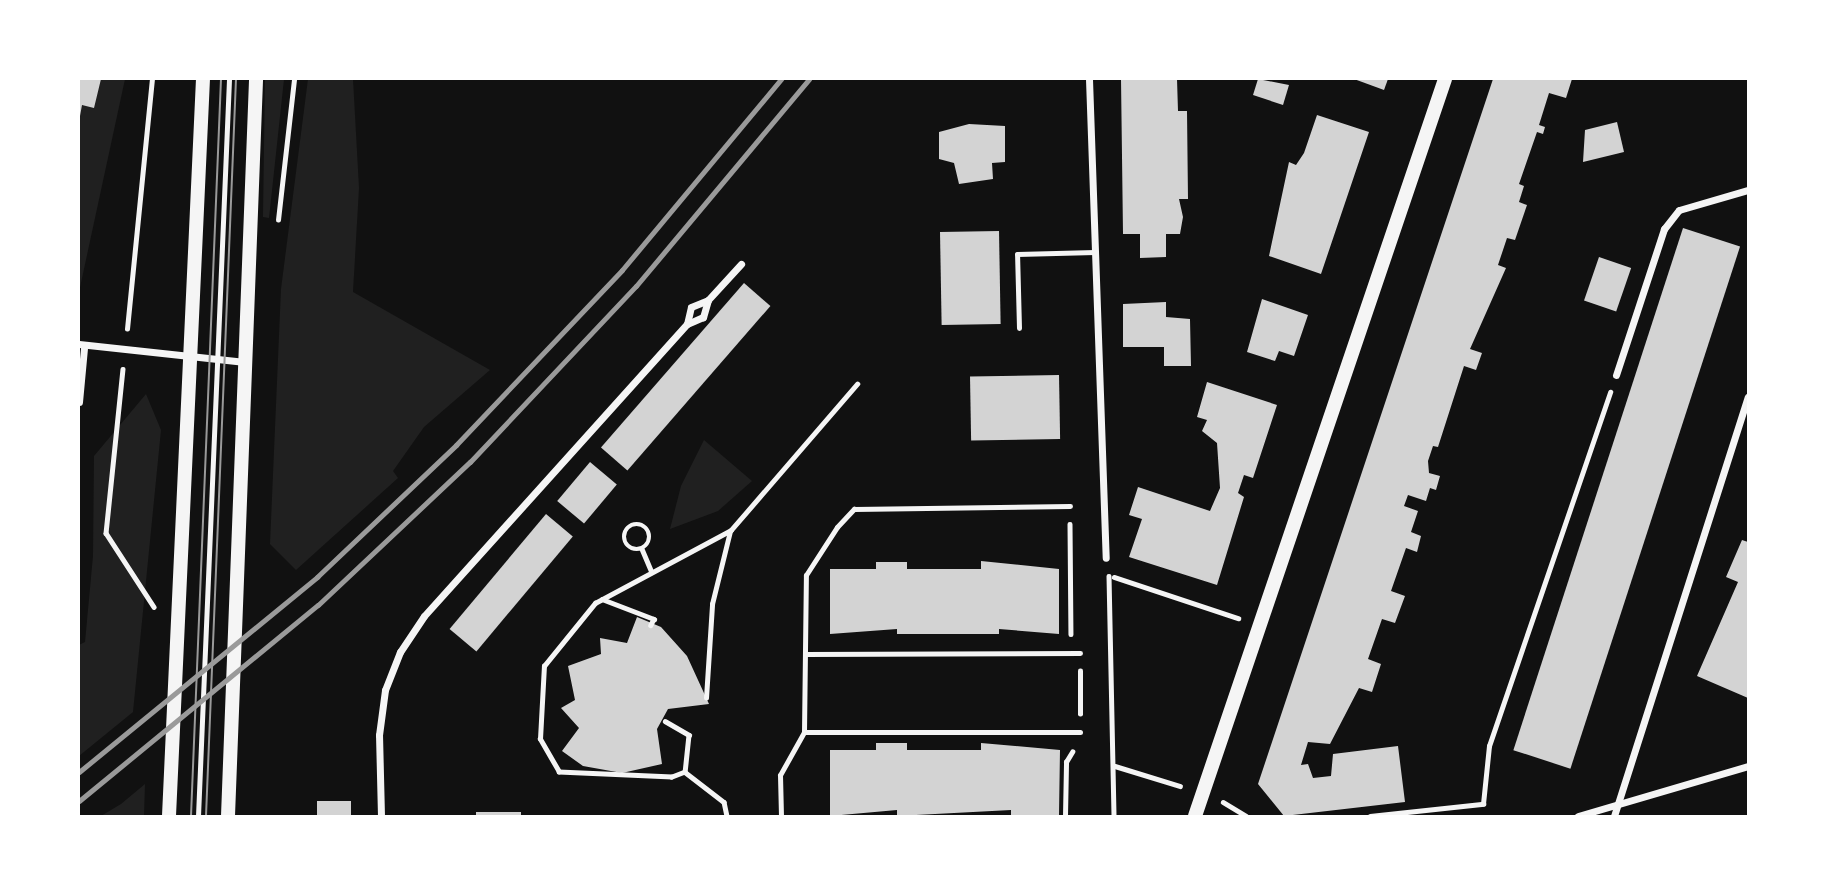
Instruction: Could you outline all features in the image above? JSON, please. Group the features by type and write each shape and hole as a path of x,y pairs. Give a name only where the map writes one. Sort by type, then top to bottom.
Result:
{"main road":[{"path":"169,816 194,357 203,79"},
{"path":"228,816 256,79"},
{"path":"1195,816 1446,79"}],"street":[{"path":"1089,79 1107,558"},
{"path":"1616,375 1664,229 1679,210 1748,190"},
{"path":"687,324 691,307 708,300 741,264"},
{"path":"381,816 379,736 385,690 400,652 424,616 687,324 703,317 708,300"},
{"path":"79,402 81,346 245,362"},
{"path":"1615,813 1748,397"},
{"path":"1578,816 1615,813 1748,766"}],"lane":[{"path":"198,816 229,79"},
{"path":"1019,328 1017,254 1096,252"},
{"path":"781,816 780,775 804,732 806,575 854,509 1070,506"},
{"path":"805,654 1080,653"},
{"path":"804,732 1080,732"}],"path":[{"path":"152,79 106,533 160,616"},
{"path":"1370,816 1483,804 1489,746 1616,375"},
{"path":"727,816 724,802 685,772 582,775 559,772 549,762 537,714 544,666 558,641 601,599 731,530 857,384"},
{"path":"642,549 649,531 634,524 624,541 642,549 652,572"},
{"path":"706,698 712,604 731,530"},
{"path":"1114,816 1110,576 1261,625"},
{"path":"601,599 654,619 651,625"},
{"path":"665,721 689,735 685,772"},
{"path":"1115,766 1180,786"},
{"path":"1215,796 1246,816"}],"shaded area":[{"path":"79,79 125,79 79,292"},
{"path":"265,79 284,79 269,218 263,217"},
{"path":"308,79 353,79 359,188 353,292 490,370 424,427 393,471 398,478 296,570 270,544 281,289"},
{"path":"146,394 161,430 133,712 79,756 79,645 85,642 93,556 94,456"},
{"path":"704,440 752,481 718,511 670,529 681,486"},
{"path":"145,784 144,816 101,816 121,804"}],"building":[{"path":"79,79 101,79 94,108 82,105 80,116"},
{"path":"1121,79 1177,79 1178,111 1187,111 1188,199 1179,199 1183,217 1180,234 1166,234 1166,257 1140,258 1140,234 1123,234"},
{"path":"1258,79 1289,85 1283,105 1253,95"},
{"path":"1354,79 1388,79 1384,90"},
{"path":"1493,79 1572,79 1566,98 1549,93 1539,125 1545,127 1543,134 1537,132 1519,184 1524,186 1519,202 1527,205 1515,240 1507,238 1498,265 1506,268 1470,349 1482,353 1476,370 1464,366 1438,447 1433,446 1428,461 1429,473 1440,476 1436,490 1430,488 1426,501 1408,495 1404,506 1418,511 1411,532 1421,536 1417,552 1406,548 1391,591 1405,596 1395,623 1382,619 1368,659 1381,664 1372,692 1359,688 1330,744 1308,742 1301,765 1308,764 1313,778 1331,776 1333,754 1398,746 1405,802 1284,816 1258,784"},
{"path":"1317,115 1369,132 1321,274 1269,256 1289,162 1296,165 1304,153"},
{"path":"1617,122 1624,152 1583,162 1585,130"},
{"path":"969,124 1005,126 1005,162 992,163 993,179 959,184 954,163 939,159 939,132"},
{"path":"1683,228 1740,247 1570,769 1513,750"},
{"path":"999,231 1001,324 942,325 940,232"},
{"path":"1599,257 1631,268 1616,312 1584,300"},
{"path":"744,283 770,306 627,470 601,448"},
{"path":"1262,299 1308,315 1294,356 1279,351 1275,361 1247,352"},
{"path":"1166,302 1166,317 1190,319 1191,366 1164,366 1164,347 1123,347 1123,304"},
{"path":"1059,375 1060,439 971,441 970,377"},
{"path":"1207,382 1277,405 1253,478 1244,475 1238,493 1244,497 1217,585 1129,557 1142,519 1129,515 1138,487 1210,511 1220,488 1217,443 1202,431 1207,420 1197,417"},
{"path":"590,462 617,484 584,524 557,501"},
{"path":"546,514 573,536 476,651 450,629"},
{"path":"1742,540 1748,542 1748,698 1697,676 1738,582 1726,577"},
{"path":"981,561 1059,569 1059,634 999,629 999,634 897,634 897,629 830,634 830,569 876,569 876,562 907,562 907,569 981,569"},
{"path":"637,617 661,627 687,656 709,704 668,709 657,729 662,764 622,773 583,766 562,751 579,728 561,708 575,700 568,666 601,654 600,638 627,643"},
{"path":"876,743 907,743 907,750 981,750 981,743 1060,750 1059,815 1011,815 1011,810 897,816 897,810 830,816 830,750 876,750"},
{"path":"317,801 351,801 351,816 317,816"},
{"path":"476,812 521,812 521,816 476,816"}],"tram line":[{"path":"191,816 221,79"},
{"path":"206,816 236,79"}],"railway":[{"path":"79,772 317,577 456,445 622,270 781,79"},
{"path":"79,801 318,605 470,462 636,286 809,79"}]}
